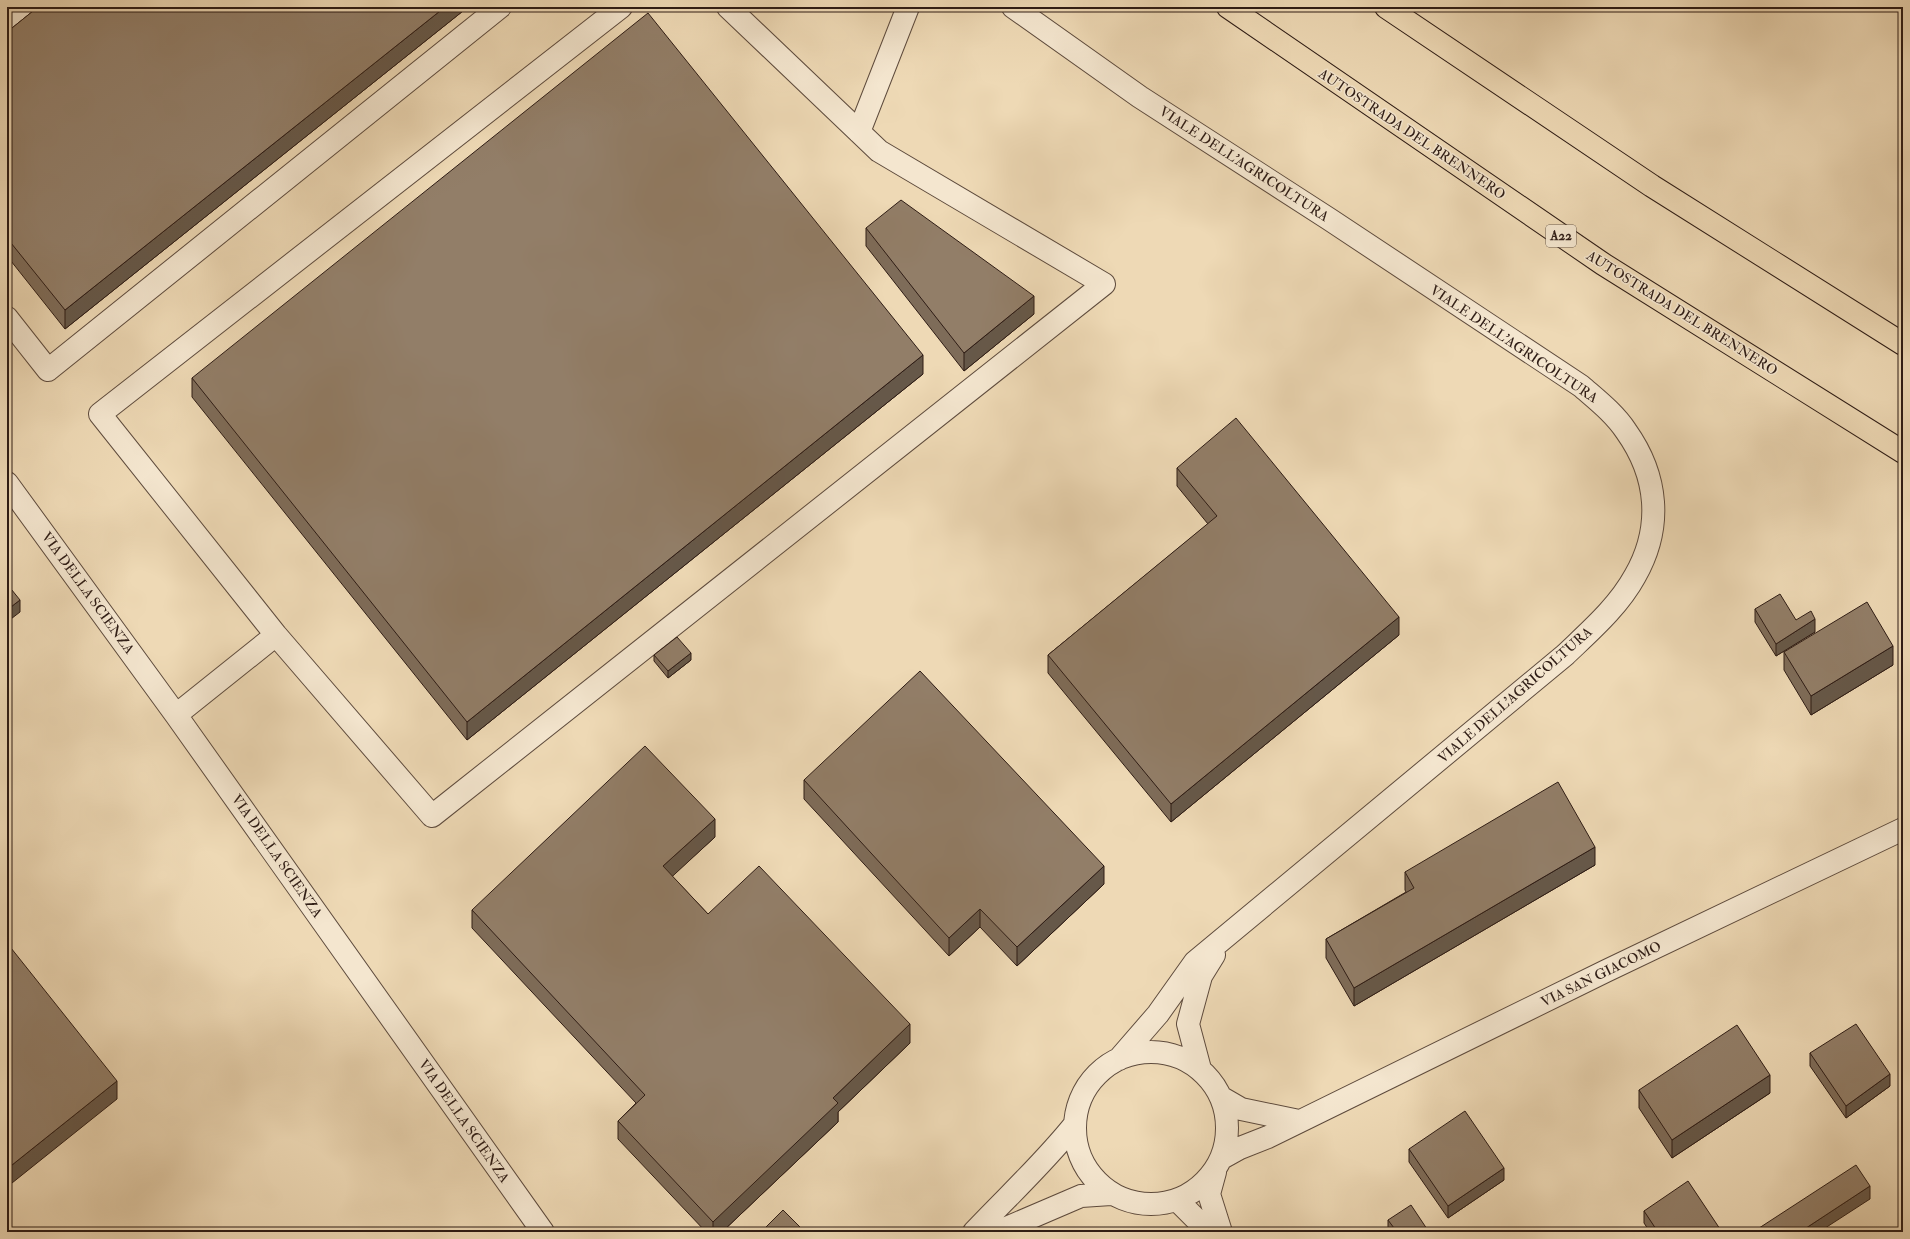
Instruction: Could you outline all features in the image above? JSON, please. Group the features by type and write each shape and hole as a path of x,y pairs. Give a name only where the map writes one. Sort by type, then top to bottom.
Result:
{"highway":[{"name":"AUTOSTRADA DEL BRENNERO","path":"1228,7 1602,264 1903,452"},
{"path":"1386,7 1645,182 1903,344"}],"street":[{"path":"7,27 32,7"},
{"path":"7,318 48,370 500,7"},
{"path":"620,7 100,414 276,635 432,816 1104,284 879,151 728,7"},
{"path":"859,132 908,7"},
{"name":"VIALE DELL'AGRICOLTURA","path":"1013,7 1140,97 1329,219 1581,386 1606,407 1626,430 1644,460 1653,489 1653,525 1646,550 1635,576 1612,609 1565,655 1195,962 1158,1014 1119,1059"},
{"name":"VIA DELLA SCIENZA","path":"7,483 176,715 543,1232"},
{"path":"176,715 276,635"},
{"name":"VIA SAN GIACOMO","path":"1218,1165 1240,1148 1268,1137 1903,829"},
{"name":"VIALE DELL'AGRICOLTURA","path":"1200,1069 1188,1024 1201,976 1226,935"},
{"path":"1218,1165 1205,1184 1192,1193 1177,1200 1160,1204 1143,1204 1127,1201 1111,1194 1096,1181 1084,1164 1076,1144 1075,1124 1078,1107 1084,1091 1094,1077 1106,1067 1119,1059 1147,1052 1161,1052 1175,1055 1200,1069 1216,1087 1222,1098 1226,1112 1228,1128 1226,1143 1209,1194 1221,1232"},
{"path":"1222,1098 1242,1109 1299,1121"},
{"path":"974,1232 1051,1153 1075,1124"},
{"path":"997,1232 1081,1196 1111,1194"},
{"path":"1177,1200 1209,1232"}],"building":[{"path":"38,7 445,7 65,310 7,238 7,32"},
{"path":"648,13 923,355 467,722 192,378"},
{"path":"901,200 1034,296 964,353 866,228"},
{"path":"1236,418 1399,617 1171,804 1048,655 1217,516 1177,468"},
{"path":"7,584 20,600 7,610"},
{"path":"1903,585 1903,594 1899,587"},
{"path":"1780,594 1796,620 1811,611 1815,619 1776,644 1755,609"},
{"path":"1867,602 1893,646 1811,696 1784,652"},
{"path":"677,637 691,653 668,671 654,655"},
{"path":"920,671 1104,866 1017,947 980,909 949,938 804,780"},
{"path":"645,746 715,819 663,866 708,914 759,866 910,1024 833,1098 838,1103 713,1222 618,1121 645,1095 472,910"},
{"path":"1558,782 1595,847 1354,988 1326,939 1414,888 1405,872"},
{"path":"7,943 117,1081 7,1169"},
{"path":"1856,1024 1890,1074 1846,1106 1810,1053"},
{"path":"1737,1025 1770,1075 1672,1140 1639,1090"},
{"path":"1465,1111 1504,1168 1448,1206 1409,1149"},
{"path":"1856,1165 1870,1186 1800,1232 1753,1232"},
{"path":"1688,1181 1722,1232 1658,1232 1644,1211"},
{"path":"1411,1205 1429,1232 1397,1232 1388,1220"},
{"path":"783,1210 805,1232 761,1232"}]}
